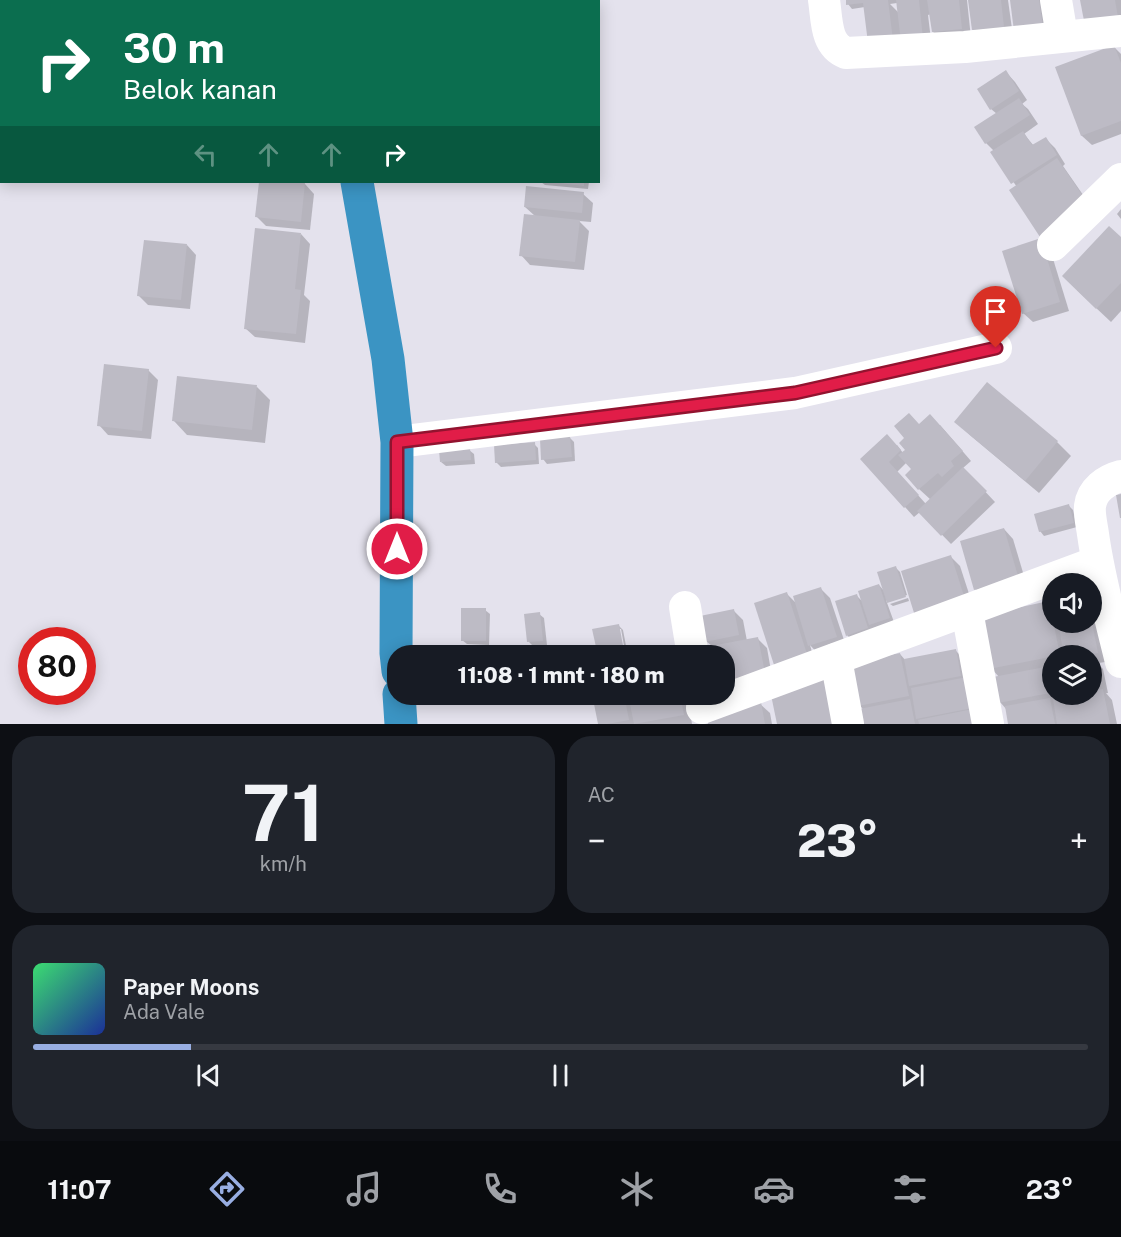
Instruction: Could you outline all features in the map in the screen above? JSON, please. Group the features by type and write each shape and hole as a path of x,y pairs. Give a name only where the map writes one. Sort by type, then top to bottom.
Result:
{"highway":[{"path":"357,183 388,358 397,442 396,645"},
{"path":"400,705 401,724"}],"street":[{"path":"824,0 828,31 832,42 838,50 846,53 965,47 1121,31"},
{"path":"1056,0 1062,36"},
{"path":"1053,245 1121,179"},
{"path":"397,442 795,393 996,348"},
{"path":"1121,476 1110,478 1100,486 1094,494 1090,507 1097,562 1121,662"},
{"path":"702,709 1097,562"},
{"path":"685,608 691,645"},
{"path":"967,611 988,724"},
{"path":"836,660 848,724"}],"building":[{"path":"846,0 888,0 893,40 868,43 863,3 846,5"},
{"path":"896,0 919,0 923,39 901,42"},
{"path":"927,0 959,0 962,29 932,32"},
{"path":"968,0 1001,0 1004,27 972,30"},
{"path":"1010,0 1039,0 1043,27 1014,31"},
{"path":"1080,0 1115,0 1119,23 1086,31"},
{"path":"1114,45 1121,63 1121,121 1081,136 1055,67"},
{"path":"1006,70 1019,91 990,110 977,89"},
{"path":"1019,98 1030,115 985,144 974,127"},
{"path":"1023,131 1032,145 1046,137 1057,155 1011,184 990,152"},
{"path":"1057,158 1089,205 1040,237 1009,190"},
{"path":"259,183 305,183 301,222 255,217"},
{"path":"559,183 584,183 584,186"},
{"path":"526,186 584,192 582,213 524,207"},
{"path":"524,214 580,220 575,262 519,256"},
{"path":"1109,226 1121,237 1121,283 1096,309 1062,276"},
{"path":"255,228 301,233 295,289 301,290 296,334 244,329"},
{"path":"1041,238 1060,302 1022,314 1002,251"},
{"path":"144,240 187,244 181,300 137,296"},
{"path":"104,364 149,369 142,431 97,426"},
{"path":"177,376 257,385 252,430 172,421"},
{"path":"987,382 1058,441 1025,481 954,422"},
{"path":"909,413 919,424 930,414 963,451 951,461 954,466 942,477 938,473 918,490 905,475 911,469 898,455 905,450 899,443 904,438 894,426"},
{"path":"887,434 901,450 889,462 919,495 904,508 860,459"},
{"path":"570,436 572,457 541,460 540,439"},
{"path":"535,442 536,460 495,463 494,445"},
{"path":"470,448 471,460 440,462 439,450"},
{"path":"963,467 987,491 941,536 917,511"},
{"path":"1121,494 1121,518 1120,518 1116,495"},
{"path":"1069,504 1074,523 1039,532 1034,514"},
{"path":"1004,528 1018,576 974,590 960,541"},
{"path":"951,555 964,596 915,616 901,571"},
{"path":"896,566 906,597 887,603 877,572"},
{"path":"879,584 890,618 869,625 858,591"},
{"path":"821,587 837,637 808,646 793,596"},
{"path":"787,592 808,657 775,668 754,603"},
{"path":"857,594 868,628 846,636 835,601"},
{"path":"1042,602 1042,633 1056,633 1058,645 1042,645 1042,659 989,669 979,616"},
{"path":"461,608 486,608 486,641 461,641"},
{"path":"734,609 739,635 705,642 700,616"},
{"path":"540,612 543,641 527,642 524,614"},
{"path":"619,624 623,645 596,645 592,629"},
{"path":"1060,633 1094,633 1096,645 1062,645"},
{"path":"758,637 765,673 735,679 735,645 716,645"},
{"path":"956,649 961,676 909,686 904,659"},
{"path":"900,653 909,696 858,706 849,663"},
{"path":"1042,668 1042,695 998,703 993,677"},
{"path":"967,677 973,708 916,719 911,688"},
{"path":"831,678 840,724 777,724 770,690"},
{"path":"1102,689 1110,724 1057,724 1054,705 1102,705"},
{"path":"910,699 915,724 856,724 854,710"},
{"path":"1042,699 1042,705 1051,705 1055,724 1008,724 1005,706"},
{"path":"761,702 765,724 708,724 706,713"},
{"path":"594,705 626,705 629,720 598,724"},
{"path":"630,705 682,705 684,715 634,724"},
{"path":"973,709 976,724 919,724 918,720"}],"route":[{"path":"397,549 397,442 795,393 996,348"}]}
